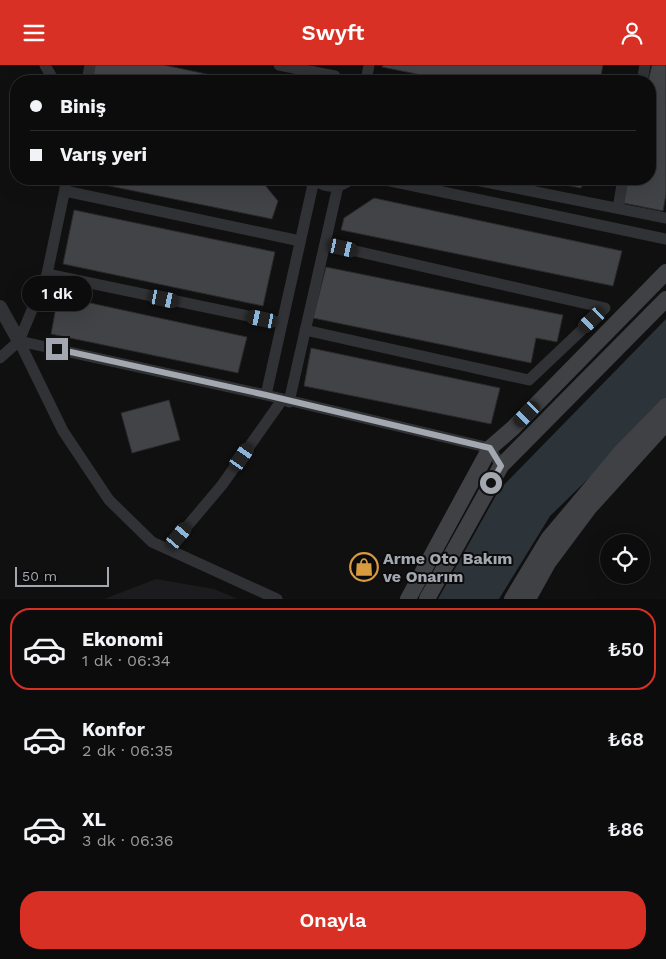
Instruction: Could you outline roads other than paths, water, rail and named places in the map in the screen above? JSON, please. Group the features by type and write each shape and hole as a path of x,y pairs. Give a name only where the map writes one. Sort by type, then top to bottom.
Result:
{"main road":[{"path":"408,599 490,448 513,428 666,272"},
{"path":"427,599 501,466 666,299"},
{"path":"512,599 548,539 622,451 666,406"},
{"path":"528,599 548,563 589,508 666,423"}],"street":[{"path":"279,65 336,74"},
{"path":"0,358 19,341 47,274 66,185"},
{"path":"266,395 313,185"},
{"path":"168,549 222,485 286,401 305,330 338,186 321,185"},
{"path":"410,185 666,239"},
{"path":"501,185 666,218"},
{"path":"618,208 622,185"},
{"path":"64,191 300,241"},
{"path":"305,330 529,380 605,308 324,244"},
{"path":"47,274 282,323"},
{"path":"0,307 19,341 63,431 109,500 152,541 277,599"},
{"path":"19,341 266,395 490,448 501,466"}],"place":[{"name":"Arme Oto Bakım ve Onarım","path":"364,567"}]}
